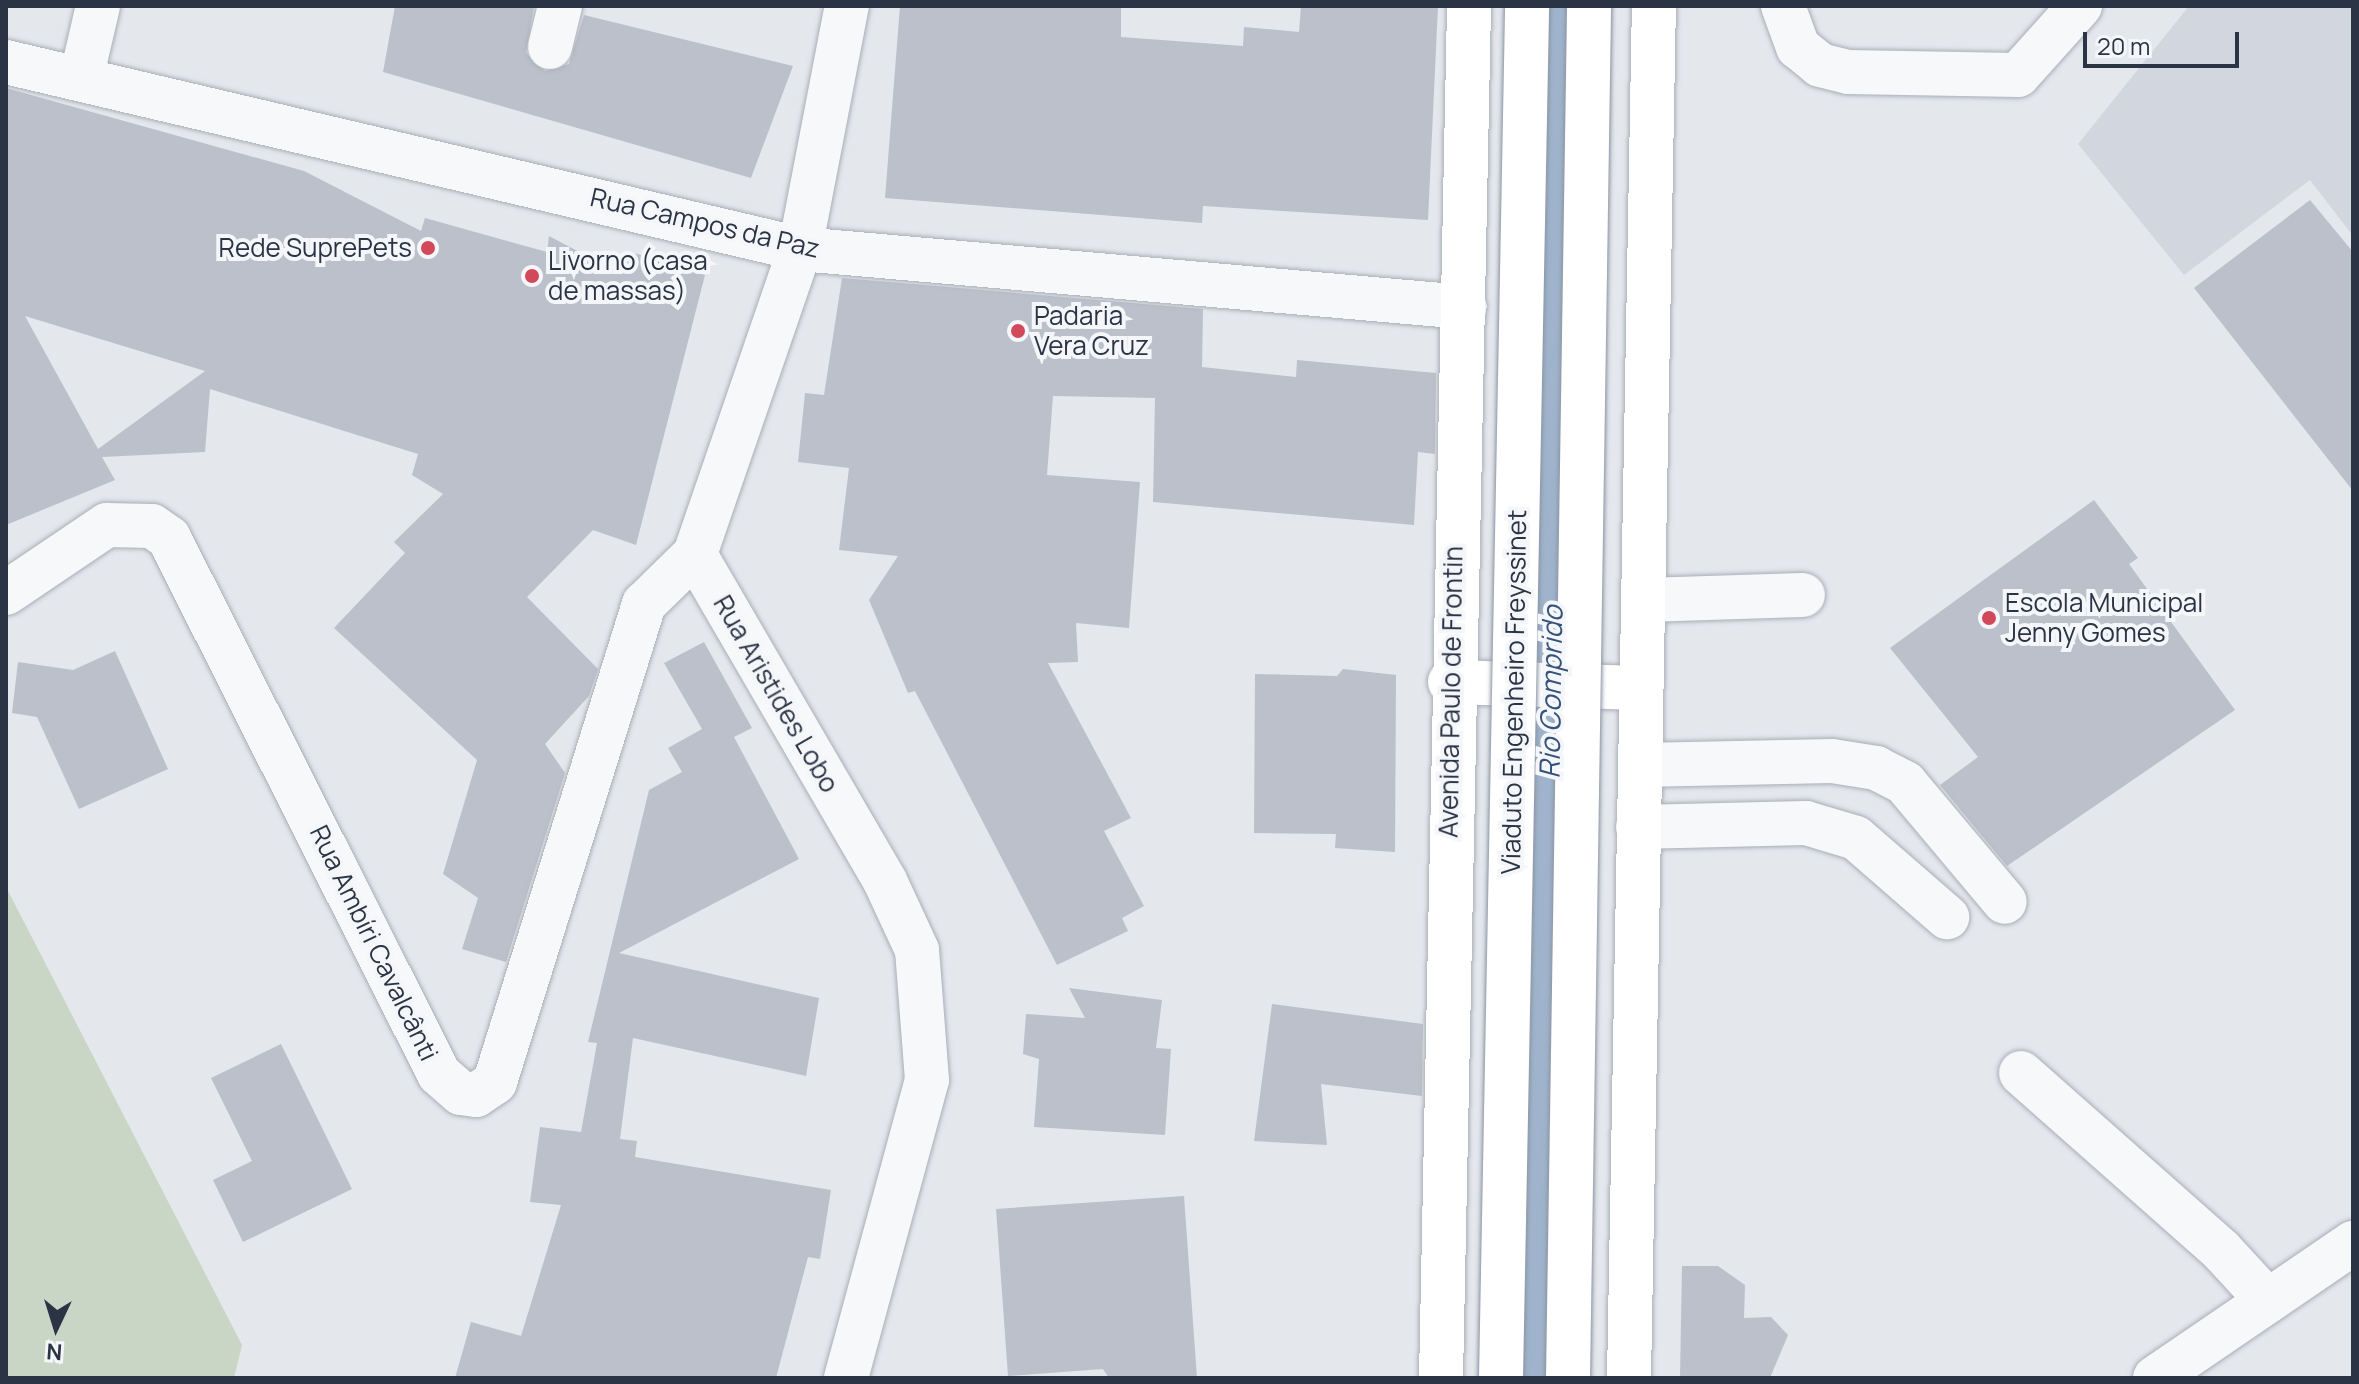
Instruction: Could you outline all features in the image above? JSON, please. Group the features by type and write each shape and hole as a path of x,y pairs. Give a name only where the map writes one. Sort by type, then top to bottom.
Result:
{"main road":[{"name":"Avenida Paulo de Frontin","path":"1441,1378 1450,682 1464,307 1469,6"},
{"name":"Viaduto Engenheiro Freyssinet","path":"1501,1378 1527,6"},
{"path":"1568,1378 1589,6"},
{"path":"1629,1378 1654,6"},
{"path":"1450,682 1641,688"}],"street":[{"path":"81,79 98,6"},
{"path":"695,554 800,249 847,6"},
{"path":"1783,6 1798,47 1820,65 2018,75 2080,6"},
{"name":"Rua Campos da Paz","path":"6,62 800,249 1464,307"},
{"name":"Rua Ambíri Cavalcânti","path":"6,593 107,525 143,524 169,538 439,1074 461,1093 476,1095 495,1082 644,604 695,554"},
{"name":"Rua Aristides Lobo","path":"695,554 885,881 917,950 927,1080 846,1378"},
{"path":"1644,600 1803,595"},
{"path":"1640,765 1832,761 1876,768 1905,783 2005,902"},
{"path":"1638,827 1806,823 1856,838 1947,917"},
{"path":"2021,1073 2221,1250 2268,1301"},
{"path":"2155,1378 2353,1243"}],"shaded area":[{"path":"2189,6 2353,6 2353,236 2310,180 2184,275 2078,144"}],"green space":[{"path":"6,887 242,1345 234,1378 6,1378"}],"building":[{"path":"395,6 534,6 526,53 545,71 569,64 584,15 793,66 751,178 383,72"},
{"path":"900,6 1121,6 1121,37 1243,46 1244,27 1299,32 1301,6 1438,6 1428,220 1203,206 1202,223 885,198"},
{"path":"6,88 304,171 421,231 425,218 547,252 549,236 621,274 631,252 705,275 636,545 593,530 527,597 598,669 589,696 545,744 565,773 506,962 462,949 478,898 443,874 477,760 334,628 405,553 394,542 443,494 412,475 418,454 210,389 205,452 102,457 115,480 6,525","holes":["25,316 205,371 98,449"]},
{"path":"2310,200 2353,252 2353,491 2194,288"},
{"path":"842,278 1203,309 1202,367 1296,377 1297,360 1436,373 1435,454 1418,452 1414,525 1153,502 1155,398 1053,396 1047,475 1140,482 1129,628 1076,623 1078,662 1048,663 1131,818 1104,831 1144,906 1122,918 1128,931 1057,965 915,691 908,693 869,600 898,556 839,550 849,468 798,462 805,393 824,395"},
{"path":"2094,500 2138,558 2129,564 2235,710 2007,866 1940,785 1978,757 1890,648"},
{"path":"704,642 752,728 734,737 799,859 619,953 819,998 806,1076 633,1038 620,1139 637,1141 635,1157 831,1190 820,1259 808,1257 776,1378 455,1378 471,1322 521,1336 561,1205 530,1202 540,1127 581,1132 597,1043 588,1042 649,790 682,772 668,748 702,729 664,663"},
{"path":"115,651 168,769 79,809 37,717 12,713 18,662 73,670"},
{"path":"1343,669 1396,675 1395,852 1335,848 1336,834 1254,833 1255,674 1337,676"},
{"path":"1069,988 1162,1000 1156,1048 1171,1049 1165,1135 1034,1127 1039,1059 1023,1054 1026,1014 1085,1018"},
{"path":"1272,1004 1423,1024 1422,1096 1321,1084 1327,1145 1254,1141"},
{"path":"281,1044 352,1189 243,1242 213,1180 252,1161 211,1078"},
{"path":"1184,1196 1197,1378 1109,1378 1103,1369 1008,1376 996,1209"},
{"path":"1682,1266 1718,1266 1745,1285 1744,1318 1771,1317 1788,1335 1770,1378 1680,1378"}],"waterway":[{"name":"Rio Comprido","path":"1538,1378 1561,6"}],"place":[{"name":"Rede SuprePets","path":"428,248"},
{"name":"Livorno (casa de massas)","path":"532,276"},
{"name":"Padaria Vera Cruz","path":"1018,331"},
{"name":"Escola Municipal Jenny Gomes","path":"1989,618"}]}
